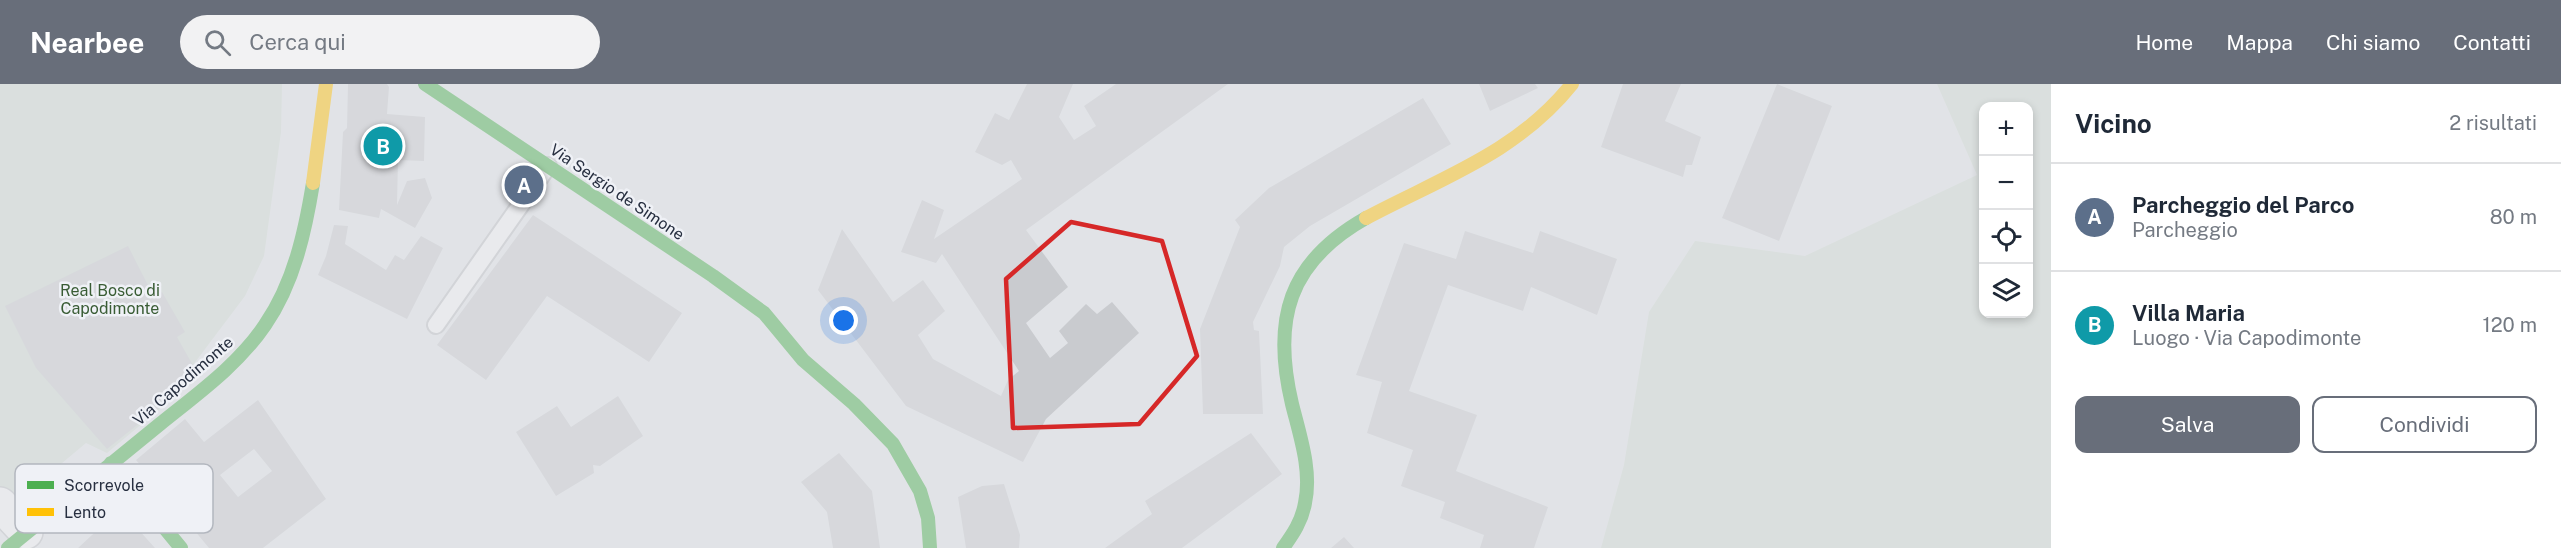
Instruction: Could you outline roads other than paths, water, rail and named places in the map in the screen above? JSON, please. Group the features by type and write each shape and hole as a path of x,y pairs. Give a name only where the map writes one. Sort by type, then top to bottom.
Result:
{"street":[{"name":"Via Capodimonte","path":"111,463 231,365 267,323 279,301 292,267 306,216 315,171 326,84"},
{"name":"Via Sergio de Simone","path":"425,84 764,313 813,371 881,430 906,461 925,505 930,548"},
{"path":"1283,548 1295,534 1303,518 1309,485 1285,370 1284,330 1293,295 1309,263 1327,243 1348,228 1482,158 1526,130 1557,104 1572,84"},
{"path":"0,504 17,540"},
{"path":"169,533 181,548"}],"lane":[{"path":"436,325 548,166"}],"place":[{"name":"Villa Maria","path":"383,146"},
{"name":"Parcheggio del Parco","path":"524,185"}],"park label":[{"name":"Real Bosco di Capodimonte","path":"110,299"}]}
